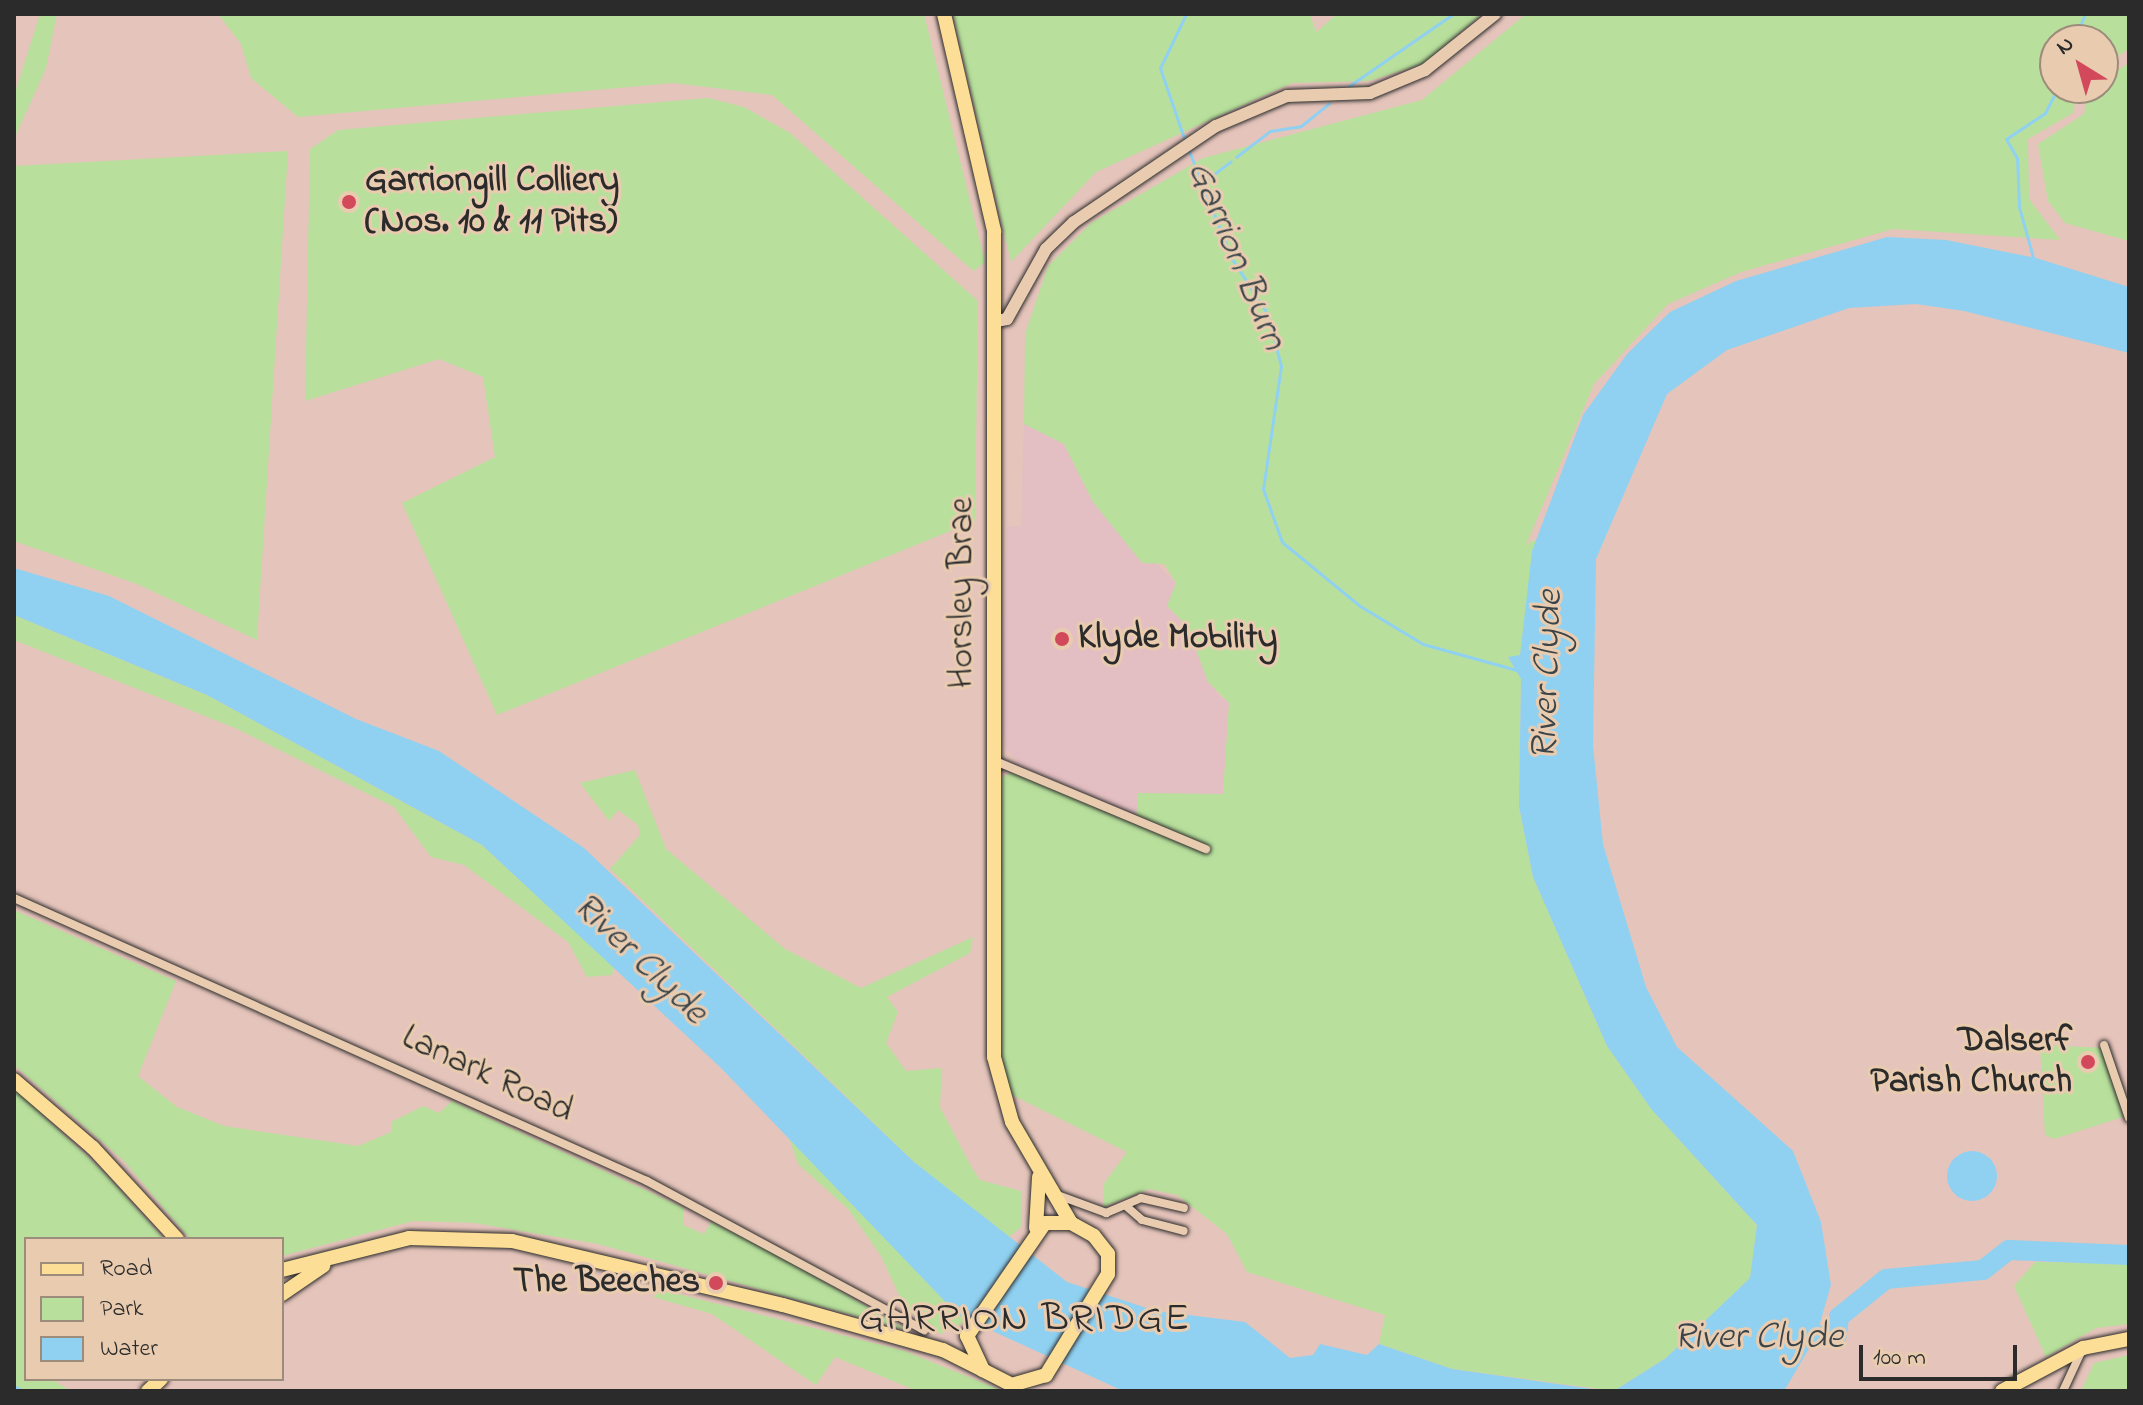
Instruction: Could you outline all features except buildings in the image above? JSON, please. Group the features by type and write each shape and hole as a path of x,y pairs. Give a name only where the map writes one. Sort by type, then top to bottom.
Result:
{"main road":[{"name":"Horsley Brae","path":"944,14 994,231 994,1057 1012,1122 1051,1193 1071,1223 1104,1248 1106,1279 1046,1375"},
{"path":"996,321 1007,319 1046,249 1074,222 1196,138 1287,96 1370,93 1425,70 1495,14"},
{"path":"14,1080 76,1131 175,1237"},
{"name":"Horsley Brae","path":"1034,1230 1042,1211 1038,1168"},
{"path":"943,1350 971,1330 1034,1230 1071,1223"},
{"path":"284,1270 440,1234 512,1241 943,1350 1017,1388 1046,1375 1047,1391"},
{"path":"284,1293 344,1255"},
{"path":"971,1330 983,1370"},
{"path":"2002,1391 2083,1348 2129,1339"}],"street":[{"path":"993,760 1206,849"},
{"name":"Lanark Road","path":"14,898 647,1181 924,1330"},
{"path":"2104,1045 2129,1118"},
{"path":"1051,1193 1106,1213 1157,1197 1184,1208"},
{"path":"1126,1206 1134,1216 1184,1231"},
{"path":"2063,1391 2083,1348"}],"shaded area":[{"path":"1024,424 1064,444 1093,502 1176,583 1167,607 1187,626 1217,694 1229,703 1223,795 1138,793 1136,823 1011,772 1016,759 1006,749 1001,721 1007,526 1021,526"}],"green space":[{"path":"40,14 57,14 46,68 15,137 14,96"},
{"path":"218,14 924,14 985,262 974,271 772,95 673,83 298,117 251,78 241,44"},
{"path":"953,14 1310,14 1316,32 1337,14 1482,14 1423,64 1369,81 1292,83 1096,172 1011,262"},
{"path":"1526,14 2129,14 2129,49 2119,55 2119,24 2039,24 2039,104 2075,104 2073,113 2028,139 2029,199 2060,240 1893,229 1741,272 1668,304 1594,384 1526,545 1536,539 1520,656 1508,657 1521,679 1519,806 1533,877 1607,1046 1652,1110 1757,1225 1750,1278 1666,1358 1614,1391 1452,1369 1379,1344 1385,1315 1247,1272 1227,1234 1177,1195 1149,1189 1104,1207 1103,1185 1127,1152 1010,1094 1001,1052 1002,778 1011,772 1136,822 1138,793 1223,794 1229,703 1208,682 1187,626 1167,606 1176,583 1164,564 1142,563 1093,502 1064,444 1024,424 1025,334 1048,266 1091,223 1203,158 1422,100"},
{"path":"2129,63 2129,241 2065,223 2048,201 2038,144 2084,114 2086,104 2119,104 2119,69"},
{"path":"708,98 744,107 790,133 978,301 975,521 497,715 402,503 495,457 483,377 439,359 305,401 310,149 338,130"},
{"path":"288,151 257,640 137,584 14,541 14,166"},
{"path":"14,615 207,695 482,845 615,966 612,975 587,977 568,942 464,865 431,857 394,807 235,728 14,640"},
{"path":"635,770 666,849 785,949 861,988 973,937 970,953 887,997 898,1012 886,1043 906,1071 942,1068 940,1107 972,1168 980,1180 1021,1191 1022,1226 1008,1238 914,1162 610,869 640,835 638,825 618,810 609,821 580,783"},
{"path":"14,910 176,981 138,1076 177,1107 224,1126 358,1146 391,1132 391,1122 423,1106 439,1113 452,1101 684,1208 683,1225 704,1234 711,1222 764,1247 909,1331 598,1244 474,1223 413,1221 284,1255 284,1237 188,1237 123,1160 14,1065"},
{"path":"2040,1045 2104,1048 2123,1117 2054,1139 2045,1135"},
{"path":"14,1089 100,1168 162,1237 24,1237 24,1381 54,1381 71,1391 14,1391"},
{"path":"789,1138 967,1319 963,1323 941,1334 905,1308 881,1256 848,1209 798,1164"},
{"path":"2035,1262 2129,1263 2129,1324 2096,1328 2046,1357 2014,1286"},
{"path":"662,1290 905,1351 1003,1391 917,1391 835,1357 816,1385 712,1314 653,1297"},
{"path":"2129,1355 2129,1391 2081,1391 2094,1363"}],"water":[{"name":"River Clyde","path":"1887,237 1946,240 2036,258 2129,287 2129,353 1964,311 1916,304 1849,308 1727,350 1667,394 1596,559 1593,746 1603,844 1646,987 1677,1047 1793,1151 1821,1222 1831,1285 1816,1337 1784,1391 1614,1391 1666,1358 1750,1278 1757,1225 1652,1110 1607,1046 1533,877 1519,806 1521,679 1508,657 1520,655 1532,551 1583,415 1627,354 1670,312 1736,281"},
{"name":"River Clyde","path":"14,568 109,596 356,719 439,751 584,848 914,1162 1067,1282 1156,1311 1245,1322 1290,1358 1313,1355 1320,1344 1367,1355 1379,1344 1452,1369 1607,1391 1123,1391 958,1315 721,1068 482,845 207,695 14,615"},
{"path":"1972,1151 1990,1158 1997,1176 1990,1194 1972,1201 1954,1194 1947,1176 1954,1158"}],"waterway":[{"name":"Garrion Burn","path":"1186,14 1160,68 1186,144"},
{"path":"1349,86 1453,14"},
{"path":"2081,24 2085,14"},
{"path":"1236,157 1270,131 1301,126 1329,103"},
{"path":"2034,261 2019,207 2017,158 2006,139 2045,113 2050,104"},
{"name":"Garrion Burn","path":"1189,151 1232,259 1267,313 1281,366 1263,489 1282,542 1360,606 1423,644 1517,670"},
{"path":"1202,183 1231,161"},
{"path":"1790,1335 1837,1335 1839,1317 1886,1279 1983,1270 2009,1250 2129,1255"},
{"path":"14,1386 24,1391"}],"place":[{"name":"Garriongill Colliery (Nos. 10 & 11 Pits)","path":"349,202"},
{"name":"Klyde Mobility","path":"1062,639"},
{"name":"Dalserf Parish Church","path":"2088,1062"},
{"name":"The Beeches","path":"716,1283"}],"district":[{"name":"GARRION BRIDGE","path":"1025,1320"}]}
